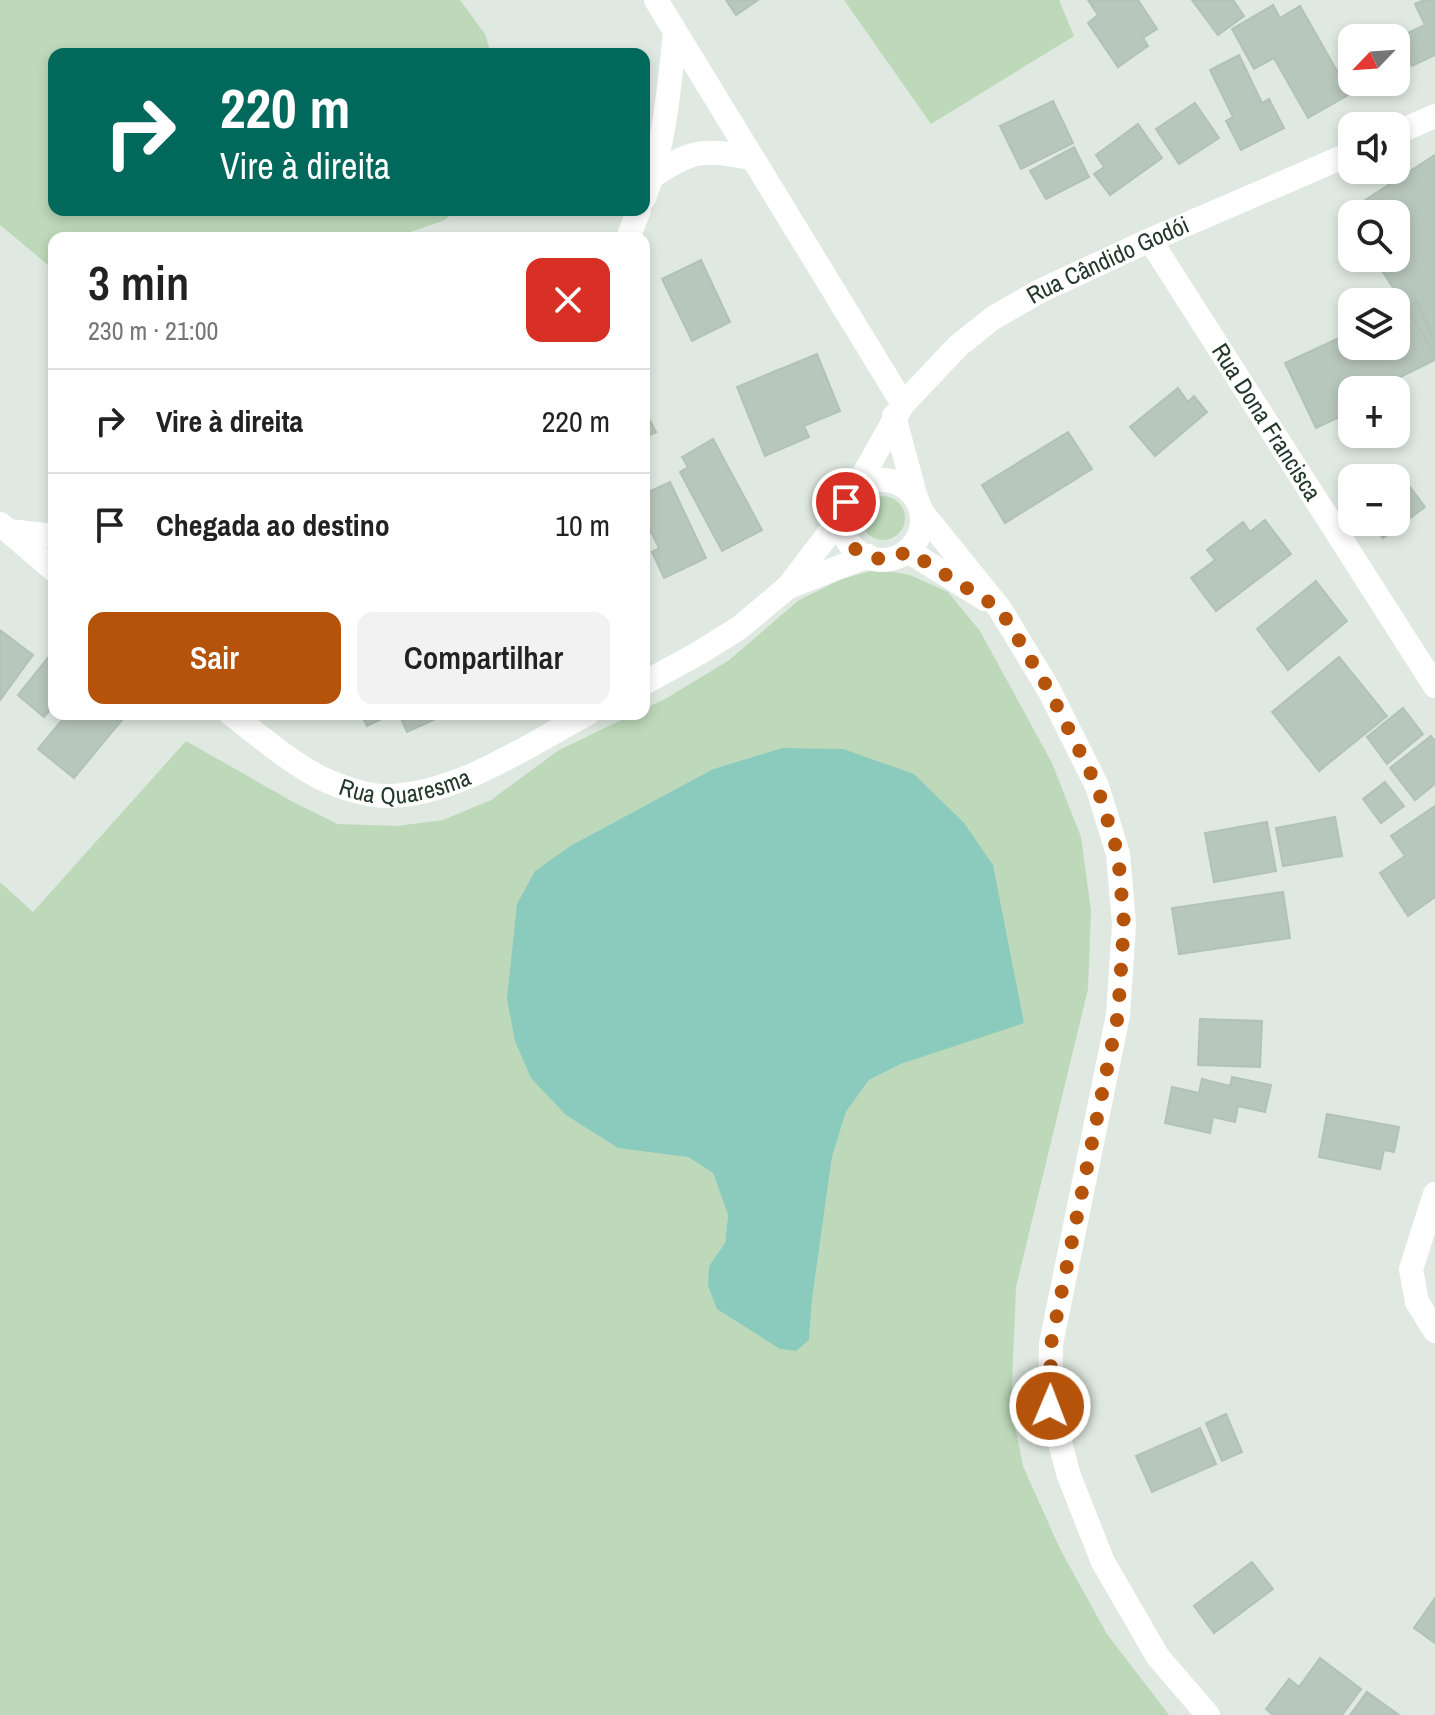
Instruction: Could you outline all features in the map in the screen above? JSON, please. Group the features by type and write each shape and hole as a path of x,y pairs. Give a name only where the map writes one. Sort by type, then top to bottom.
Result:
{"street":[{"path":"656,0 898,410 919,504 922,526 917,540 908,551 896,558 882,560 868,556 854,548 844,533 842,516"},
{"path":"650,179 666,115 675,32"},
{"path":"1410,127 1435,116"},
{"path":"650,185 678,159 698,153 719,152 751,158"},
{"name":"Rua Cândido Godói","path":"855,490 898,410 958,346 993,318 1040,291 1150,240 1338,159"},
{"name":"Rua Dona Francisca","path":"1150,240 1435,686"},
{"path":"650,680 739,628 788,587 842,516 846,502 855,490 870,481 887,480 904,485 1000,609 1049,690 1097,786 1118,854 1124,924 1118,1015 1051,1344 1050,1406 1069,1476 1103,1562 1158,1657 1208,1715"},
{"path":"5,528 48,535"},
{"path":"5,528 48,565"},
{"path":"908,551 1000,609"},
{"path":"788,587 868,556"},
{"name":"Rua Quaresma","path":"239,720 287,757 321,778 382,796 419,793 453,782 500,761 576,720"},
{"path":"1435,1194 1411,1269 1417,1302 1435,1331"}],"green space":[{"path":"0,0 460,0 485,34 489,48 48,48 48,216 449,216 445,220 410,232 48,232 48,265 0,225"},
{"path":"844,0 1059,0 1074,36 931,124"},
{"path":"883,496 898,503 905,518 898,533 883,540 868,533 861,518 868,503"},
{"path":"878,569 910,575 948,592 980,631 1052,763 1081,837 1091,911 1088,989 1016,1287 1011,1407 1023,1466 1060,1549 1107,1634 1169,1715 0,1715 0,882 33,912 186,741 338,824 397,826 443,820 491,800 559,750 622,720 650,720 650,706 728,661 799,600 842,579","holes":["782,748 1024,1022 901,1064 869,1080 846,1112 832,1157 809,1340 709,1266 725,1243 728,1215 713,1173 688,1157 535,871 570,846 713,769"]}],"water":[{"path":"782,748 843,749 914,774 964,823 993,865 1024,1023 901,1064 869,1080 846,1112 832,1157 809,1340 796,1351 780,1349 717,1309 708,1286 709,1266 725,1243 728,1215 713,1173 688,1157 618,1148 566,1115 531,1078 515,1041 507,999 517,904 535,871 570,846 713,769"}],"building":[{"path":"726,0 758,0 736,15"},
{"path":"1088,0 1138,0 1157,29 1143,38 1148,46 1118,67 1088,23 1098,15"},
{"path":"1192,0 1233,0 1244,16 1218,35"},
{"path":"1435,0 1435,55 1412,66 1410,32 1425,25 1415,4"},
{"path":"1273,5 1280,18 1300,6 1338,73 1338,96 1346,96 1308,118 1274,58 1254,69 1232,29"},
{"path":"1239,55 1262,103 1269,99 1284,128 1241,150 1226,121 1233,117 1210,70"},
{"path":"1053,101 1073,143 1021,169 1000,126"},
{"path":"1195,103 1219,138 1179,164 1156,129"},
{"path":"1138,124 1162,158 1110,195 1094,174 1104,167 1096,155"},
{"path":"1074,147 1089,177 1046,199 1030,171"},
{"path":"1435,155 1435,353 1410,314 1410,288 1393,288 1383,272 1410,272 1410,200 1365,200 1390,184 1410,184 1410,171"},
{"path":"701,260 730,322 692,341 662,279"},
{"path":"1417,302 1435,341 1435,360 1402,376 1338,376 1338,418 1316,428 1285,363 1338,338 1338,360 1410,360 1410,305"},
{"path":"817,354 840,411 804,426 809,437 765,456 737,387"},
{"path":"1178,388 1188,402 1194,396 1207,412 1155,456 1130,427"},
{"path":"650,420 656,432 650,435"},
{"path":"1068,432 1092,469 1005,523 982,485"},
{"path":"713,439 762,530 722,551 680,472 688,467 682,457"},
{"path":"670,482 706,558 664,578 652,552 659,548 650,530 650,491"},
{"path":"1410,487 1425,507 1410,518"},
{"path":"1265,520 1291,554 1216,611 1191,578 1215,560 1207,550 1243,522 1250,532"},
{"path":"1316,581 1347,621 1288,670 1257,629"},
{"path":"0,630 33,655 0,700"},
{"path":"1339,657 1387,716 1319,771 1272,712"},
{"path":"48,658 48,712 44,717 18,695"},
{"path":"1403,708 1423,734 1387,764 1367,737"},
{"path":"62,720 122,720 74,778 38,749"},
{"path":"364,720 380,720 367,726"},
{"path":"402,720 433,720 407,732"},
{"path":"1431,736 1435,741 1435,784 1415,800 1390,768"},
{"path":"1385,782 1404,806 1381,823 1363,799"},
{"path":"1435,806 1435,897 1408,916 1380,873 1405,856 1391,836"},
{"path":"1335,817 1342,856 1283,866 1276,828"},
{"path":"1267,822 1276,871 1214,882 1205,833"},
{"path":"1283,892 1290,938 1179,954 1172,908"},
{"path":"1200,1019 1262,1021 1260,1067 1198,1065"},
{"path":"1232,1077 1271,1085 1265,1112 1238,1106 1235,1122 1213,1117 1210,1133 1165,1123 1172,1087 1199,1093 1202,1079 1230,1086"},
{"path":"1327,1114 1399,1127 1394,1152 1384,1150 1380,1169 1319,1157"},
{"path":"1226,1414 1242,1452 1222,1461 1206,1423"},
{"path":"1200,1428 1216,1464 1152,1492 1136,1456"},
{"path":"1252,1562 1273,1589 1214,1633 1194,1606"},
{"path":"1435,1598 1435,1643 1414,1628"},
{"path":"1320,1658 1361,1689 1342,1715 1273,1715 1266,1709 1289,1679 1299,1687"},
{"path":"1367,1692 1399,1715 1350,1715"}],"route":[{"path":"846,502 842,516 844,533 854,548 882,560 896,558 908,551 1000,609 1049,690 1097,786 1118,854 1124,924 1118,1015 1051,1344 1050,1406"}]}
